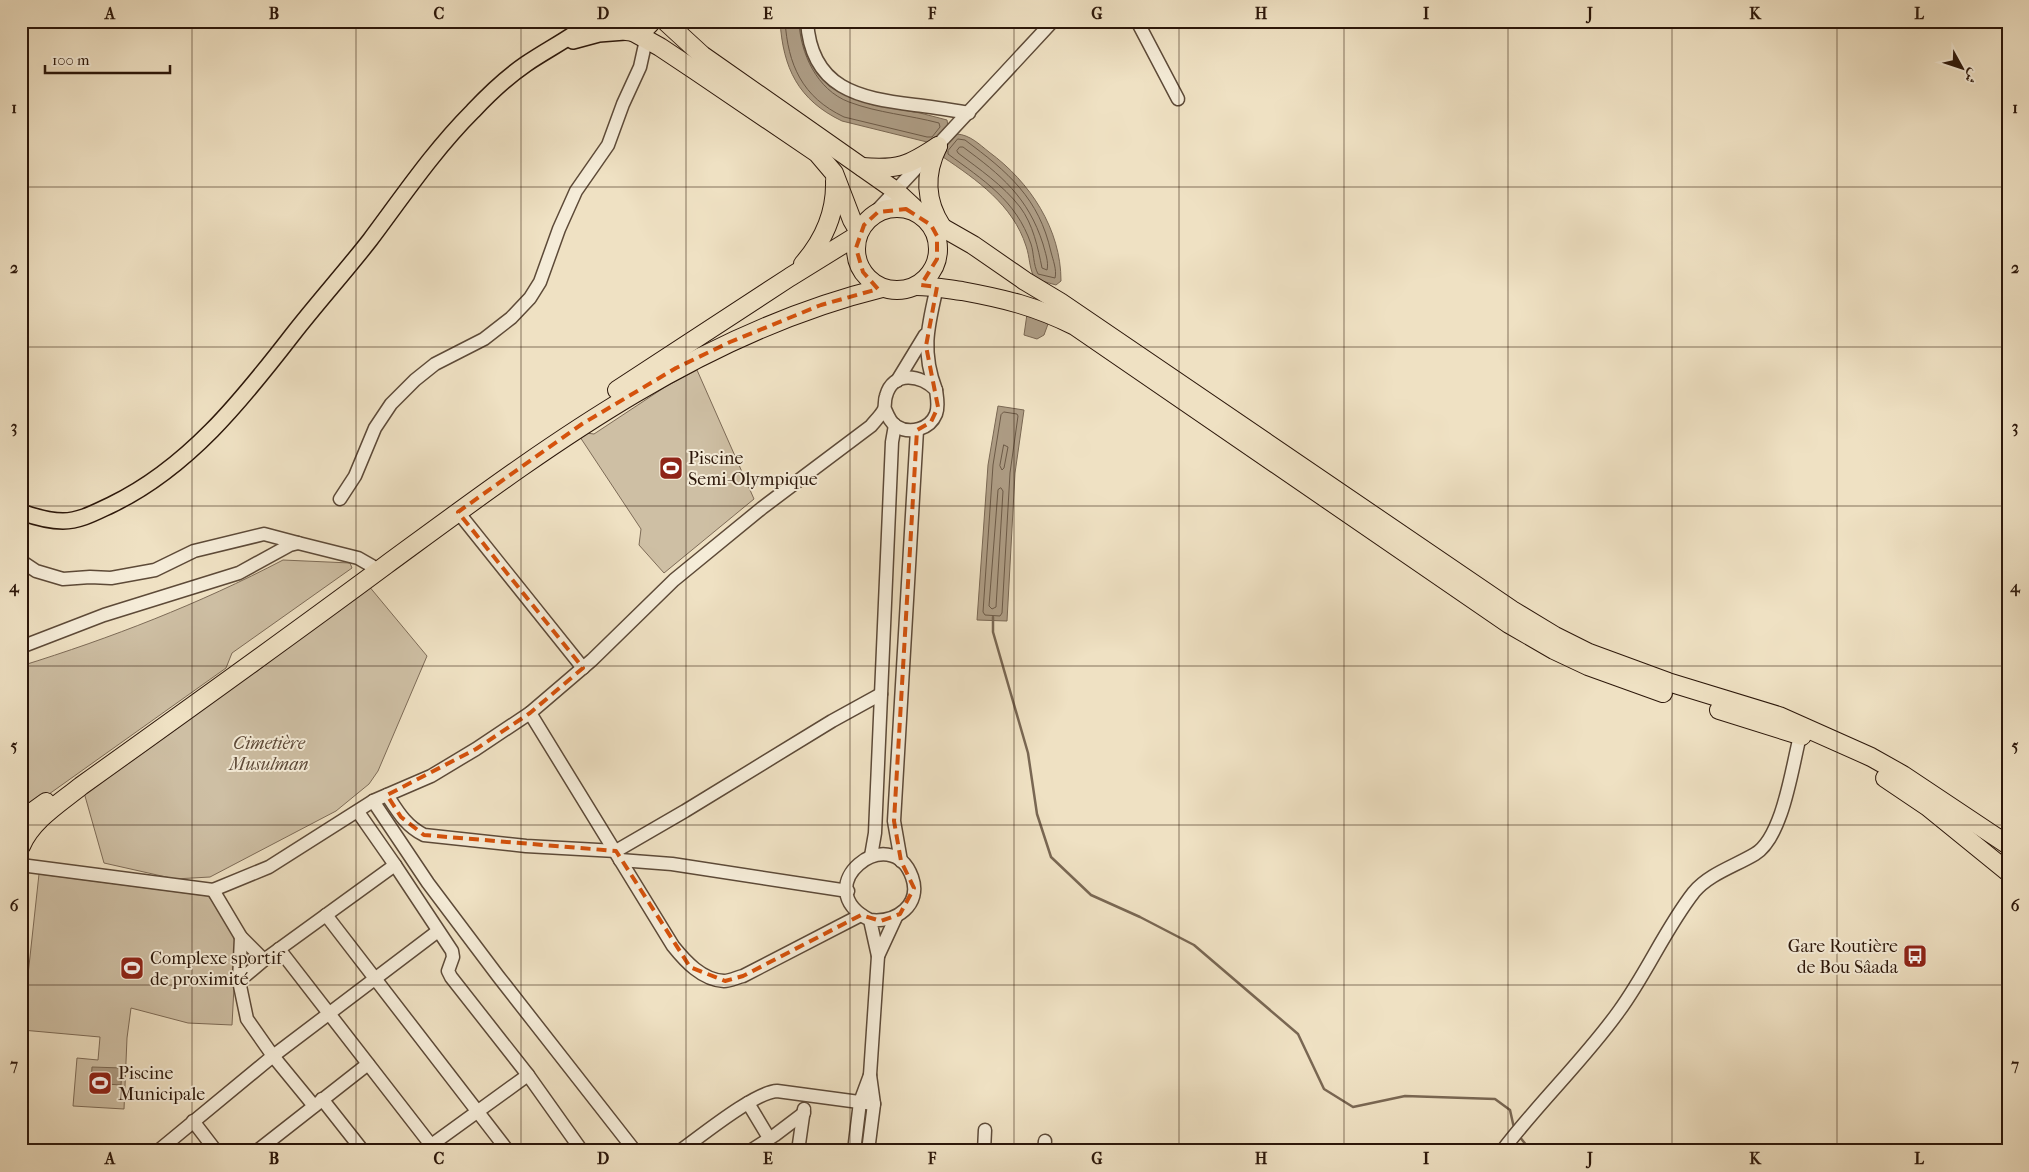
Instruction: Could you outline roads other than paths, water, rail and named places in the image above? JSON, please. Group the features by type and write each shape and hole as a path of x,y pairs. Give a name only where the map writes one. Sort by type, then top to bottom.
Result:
{"highway":[{"path":"629,31 641,31 652,21"},
{"path":"665,21 702,55 860,167 896,190 924,217 934,231 939,248 933,270 926,279 916,286"},
{"path":"629,31 696,71 817,153 834,173 859,234"},
{"path":"860,167 896,168 911,163 938,146"},
{"path":"938,146 930,166 928,188 932,209 943,228"},
{"path":"790,277 813,252 829,223 835,190 834,173"},
{"path":"2008,845 1903,775 1823,734 1779,716 1628,668 1589,653 1555,636 1512,610 1056,308 937,287 916,286 899,290 882,288 871,282 857,260 856,248 859,234 870,218 878,212 906,208 924,217 981,250 1025,281 1056,308 1075,326 1509,624 1554,650 1588,666 1638,685 1800,736 1849,758 1894,783 1928,807 2008,872"},
{"path":"21,820 578,415 859,234"},
{"path":"21,846 42,817 81,786 582,424 676,368 730,342 821,305 882,288"}],"main road":[{"path":"21,512 48,520 65,521 89,516 126,498 152,481 198,445 221,422 257,380 369,240 418,174 472,111 506,79 526,64 562,43 592,21"},
{"path":"562,43 599,34 629,31"}],"street":[{"path":"808,21 808,37 821,68 830,79 850,92 890,102 969,113"},
{"path":"870,218 1053,21"},
{"path":"1137,21 1178,99"},
{"path":"340,499 355,476 374,428 391,404 415,380 435,364 484,339 511,318 530,298 540,282 572,199 608,145 623,104 640,67 629,31"},
{"path":"927,331 886,396 885,409 889,420 909,431 917,430 931,422 936,415 938,407 936,390 927,361 927,331 937,287"},
{"path":"897,381 914,377 922,379 936,390"},
{"path":"21,865 212,890 269,867 373,801 431,776 530,713 583,668 674,580 762,508 871,426 885,409"},
{"path":"871,856 875,832 892,442 895,425"},
{"path":"901,862 894,821 917,430"},
{"path":"458,512 583,668"},
{"path":"21,561 36,571 63,579 111,578 155,570 194,551 264,534 358,558 372,566"},
{"path":"21,647 104,615 239,573 290,545 298,543"},
{"path":"618,855 798,741 867,700 881,694"},
{"path":"530,713 673,946 690,966 707,976 724,981 744,976 866,917"},
{"path":"1502,1151 1619,1012 1634,990 1668,930 1695,891 1712,878 1756,854 1768,842 1784,801 1800,736"},
{"path":"387,795 401,817 412,829 424,835 618,855 848,891"},
{"path":"373,801 428,883 635,1151"},
{"path":"358,812 452,951 453,957 448,971 451,977 528,1075 582,1151"},
{"path":"882,854 892,856 901,862 908,869 914,888 908,907 896,917 881,921 866,917 853,908 848,891 849,877 862,860 882,854"},
{"path":"240,981 264,960 395,865"},
{"path":"212,890 242,937 264,960"},
{"path":"326,915 508,1151"},
{"path":"866,917 878,956"},
{"path":"868,1151 874,1104 870,1075 878,956 896,917"},
{"path":"158,1151 273,1056 438,931"},
{"path":"242,937 240,981 247,1019 273,1056 363,1151"},
{"path":"279,949 368,1064 427,1148 528,1075"},
{"path":"257,1151 368,1064"},
{"path":"854,1151 860,1102 870,1075"},
{"path":"680,1151 768,1091 807,1094 874,1104"},
{"path":"748,1103 772,1137 799,1147 807,1094"},
{"path":"750,1151 804,1113"},
{"path":"192,1121 216,1151"},
{"path":"984,1151 985,1130"}],"water":[{"path":"780,21 803,21 837,89 849,97 870,104 947,120 948,126 934,142 927,142 842,121 827,113 804,93 789,68"},
{"path":"957,134 974,140 1018,177 1030,192 1049,225 1056,243 1061,281 1056,285 1035,279 1020,231 1003,206 981,184 943,157 942,150"},
{"path":"1027,314 1046,320 1048,324 1044,335 1037,339 1024,335"},
{"path":"998,406 1024,410 1015,473 1007,621 977,620 988,465"},
{"path":"92,1067 122,1068 121,1085 91,1083"}],"waterway":[{"path":"993,617 993,632 1028,753 1037,814 1051,857 1091,895 1140,917 1194,945 1298,1034 1324,1089 1353,1107 1405,1096 1495,1099 1510,1110 1514,1128"},
{"path":"1519,1136 1531,1151"}],"place":[{"name":"Piscine Semi-Olympique","path":"671,468"},
{"name":"Gare Routière de Bou Sâada","path":"1915,956"},
{"name":"Complexe sportif de proximité","path":"132,968"},
{"name":"Piscine Municipale","path":"100,1083"}],"park label":[{"name":"Cimetière Musulman","path":"269,753"}]}
